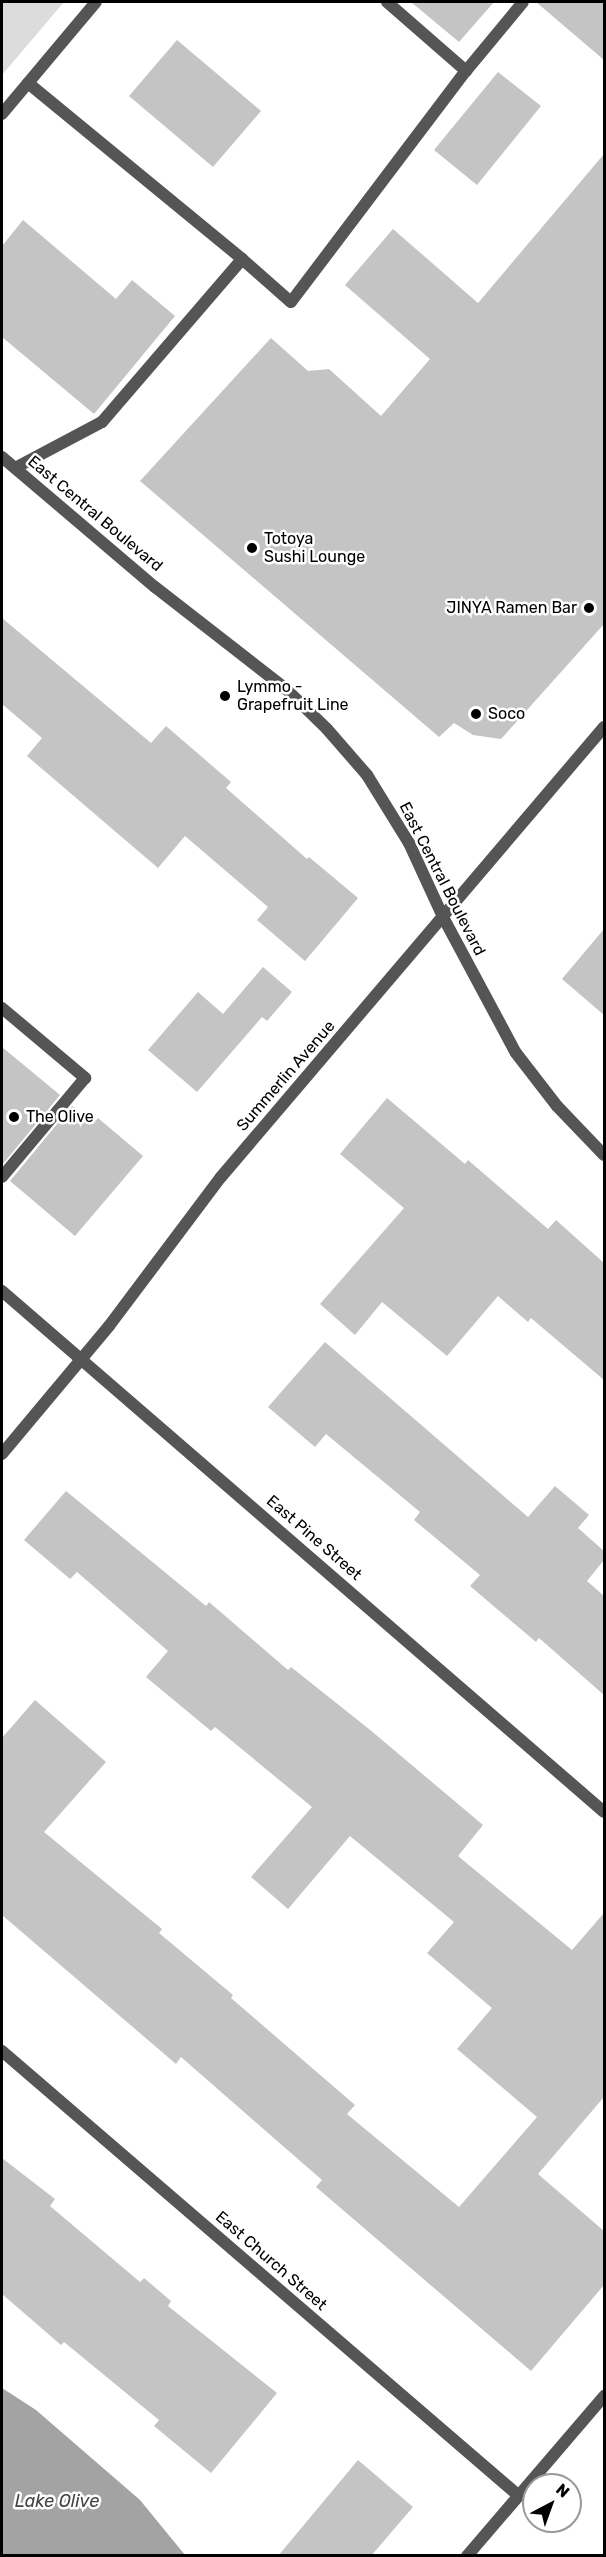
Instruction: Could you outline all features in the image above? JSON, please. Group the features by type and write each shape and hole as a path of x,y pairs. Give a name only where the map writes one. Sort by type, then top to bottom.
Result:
{"street":[{"path":"2,114 96,2"},
{"path":"387,2 466,70"},
{"path":"28,82 291,302 466,70 523,2"},
{"path":"15,468 102,422 242,259"},
{"name":"East Central Boulevard","path":"2,457 155,587 286,689 327,729 367,774 409,843 443,917 516,1053 557,1106 604,1155"},
{"name":"Summerlin Avenue","path":"2,1454 83,1359 221,1178 604,727"},
{"path":"2,1008 85,1078 2,1177"},
{"name":"East Pine Street","path":"2,1291 604,1812"},
{"name":"East Church Street","path":"2,2051 519,2496"},
{"path":"467,2556 604,2396"}],"shaded area":[{"path":"2,2 64,2 2,75"}],"water":[{"name":"Lake Olive","path":"2,2388 36,2410 140,2500 185,2555 2,2555"}],"building":[{"path":"411,2 494,2 459,42"},
{"path":"536,2 604,2 604,60"},
{"path":"177,40 261,111 213,167 129,96"},
{"path":"498,72 541,106 477,185 434,150"},
{"path":"604,154 604,624 501,739 473,735 454,723 439,737 140,481 271,338 308,371 329,369 381,416 430,359 345,285 393,229 478,303"},
{"path":"23,220 116,299 132,280 175,316 94,414 2,337 2,246"},
{"path":"2,618 151,743 166,726 231,782 226,788 307,859 309,857 358,898 305,961 257,920 268,907 185,836 158,868 27,756 42,738 2,704"},
{"path":"604,929 604,1015 562,979"},
{"path":"263,967 292,992 267,1021 262,1017 197,1092 148,1050 198,992 223,1014"},
{"name":"The Olive","path":"2,1047 60,1095 2,1165"},
{"path":"387,1098 465,1164 468,1160 548,1229 556,1220 604,1263 604,1380 531,1318 528,1322 498,1296 447,1356 382,1302 355,1335 320,1304 404,1208 340,1154"},
{"path":"72,1106 93,1124 98,1118 143,1156 75,1236 10,1181"},
{"path":"325,1342 528,1517 555,1486 589,1515 578,1528 604,1551 604,1560 587,1581 604,1596 604,1695 539,1638 536,1642 470,1586 480,1575 414,1520 420,1512 326,1434 315,1447 268,1407"},
{"path":"66,1491 206,1606 209,1602 288,1670 291,1667 369,1729 483,1825 458,1856 572,1950 604,1913 604,2097 538,2174 604,2231 604,2285 531,2371 316,2187 322,2180 181,2057 176,2064 2,1915 2,1738 35,1700 106,1762 44,1832 162,1929 159,1933 233,1995 231,1998 355,2105 347,2114 459,2207 537,2117 457,2049 492,2008 427,1953 454,1922 350,1836 288,1909 251,1877 312,1807 215,1727 211,1731 146,1677 168,1651 77,1572 70,1579 24,1540"},
{"path":"2,2158 55,2199 50,2206 140,2282 144,2278 171,2301 168,2306 277,2393 211,2473 154,2426 159,2420 64,2342 61,2345 2,2294"},
{"path":"358,2460 413,2507 371,2556 278,2556"}],"place":[{"name":"Totoya Sushi Lounge","path":"252,548"},
{"name":"JINYA Ramen Bar","path":"589,608"},
{"name":"Lymmo - Grapefruit Line","path":"225,696"},
{"name":"Soco","path":"476,714"},
{"name":"The Olive","path":"14,1117"}]}
